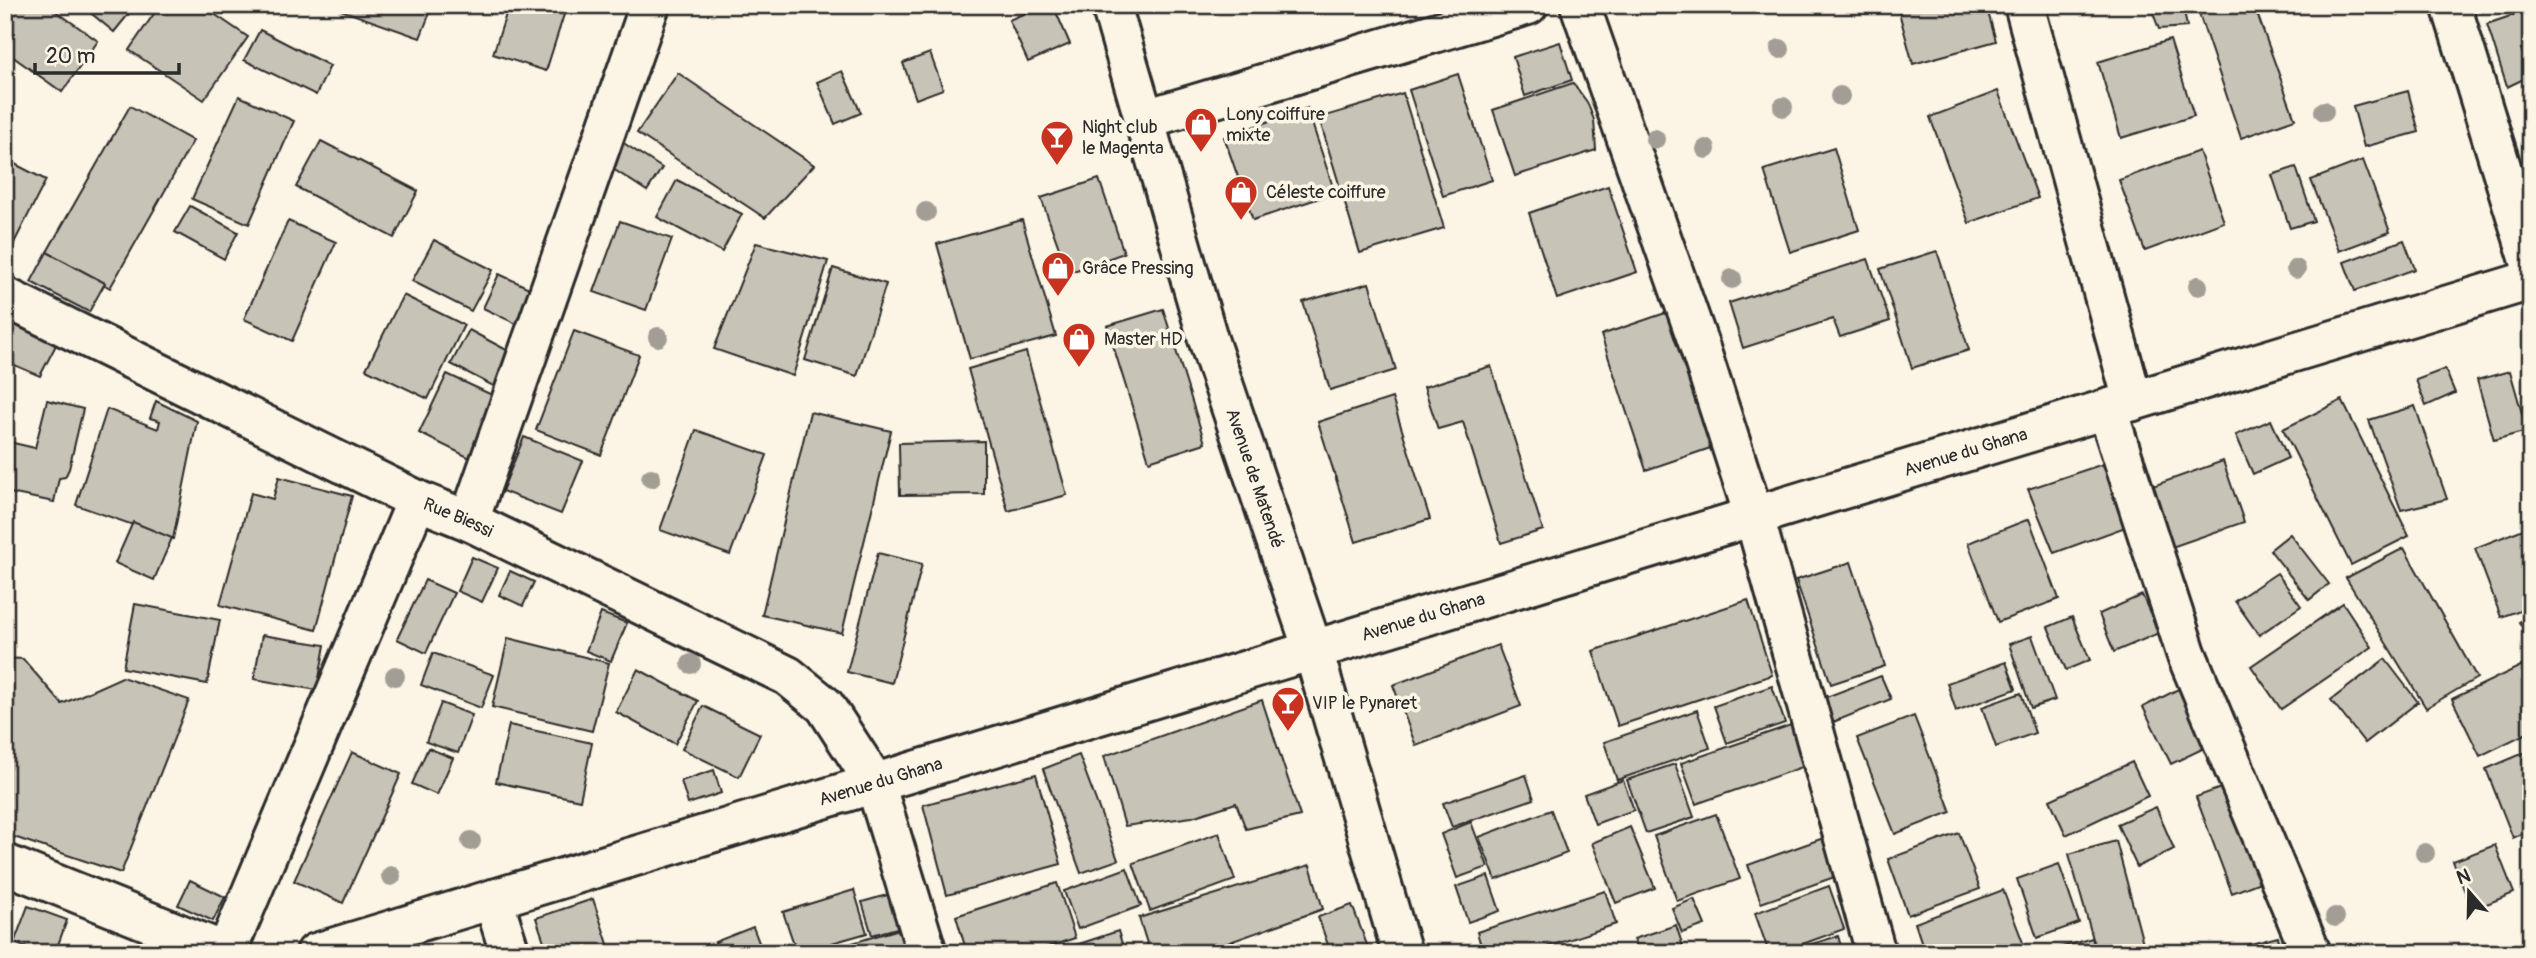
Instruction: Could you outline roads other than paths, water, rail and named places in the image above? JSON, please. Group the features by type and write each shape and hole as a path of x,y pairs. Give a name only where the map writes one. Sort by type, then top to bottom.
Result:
{"street":[{"path":"469,522 650,5"},
{"name":"Avenue de Matendé","path":"1111,5 1208,339 1313,650 1402,953"},
{"path":"1145,119 1528,5"},
{"path":"1580,5 1699,345 1754,516 1876,953"},
{"path":"2024,5 2120,405 2186,653 2311,953"},
{"path":"2451,5 2531,264"},
{"name":"Avenue du Ghana","path":"316,953 2531,280"},
{"name":"Rue Biessi","path":"5,297 417,500 469,522 788,676 825,706 875,783 927,953"},
{"path":"5,864 226,952 417,500"},
{"path":"493,899 510,953"}],"place":[{"name":"Lony coiffure mixte","path":"1201,154"},
{"name":"Night club le Magenta","path":"1057,167"},
{"name":"Céleste coiffure","path":"1241,222"},
{"name":"Grâce Pressing","path":"1058,298"},
{"name":"Master HD","path":"1079,369"},
{"name":"VIP le Pynaret","path":"1288,733"}]}
